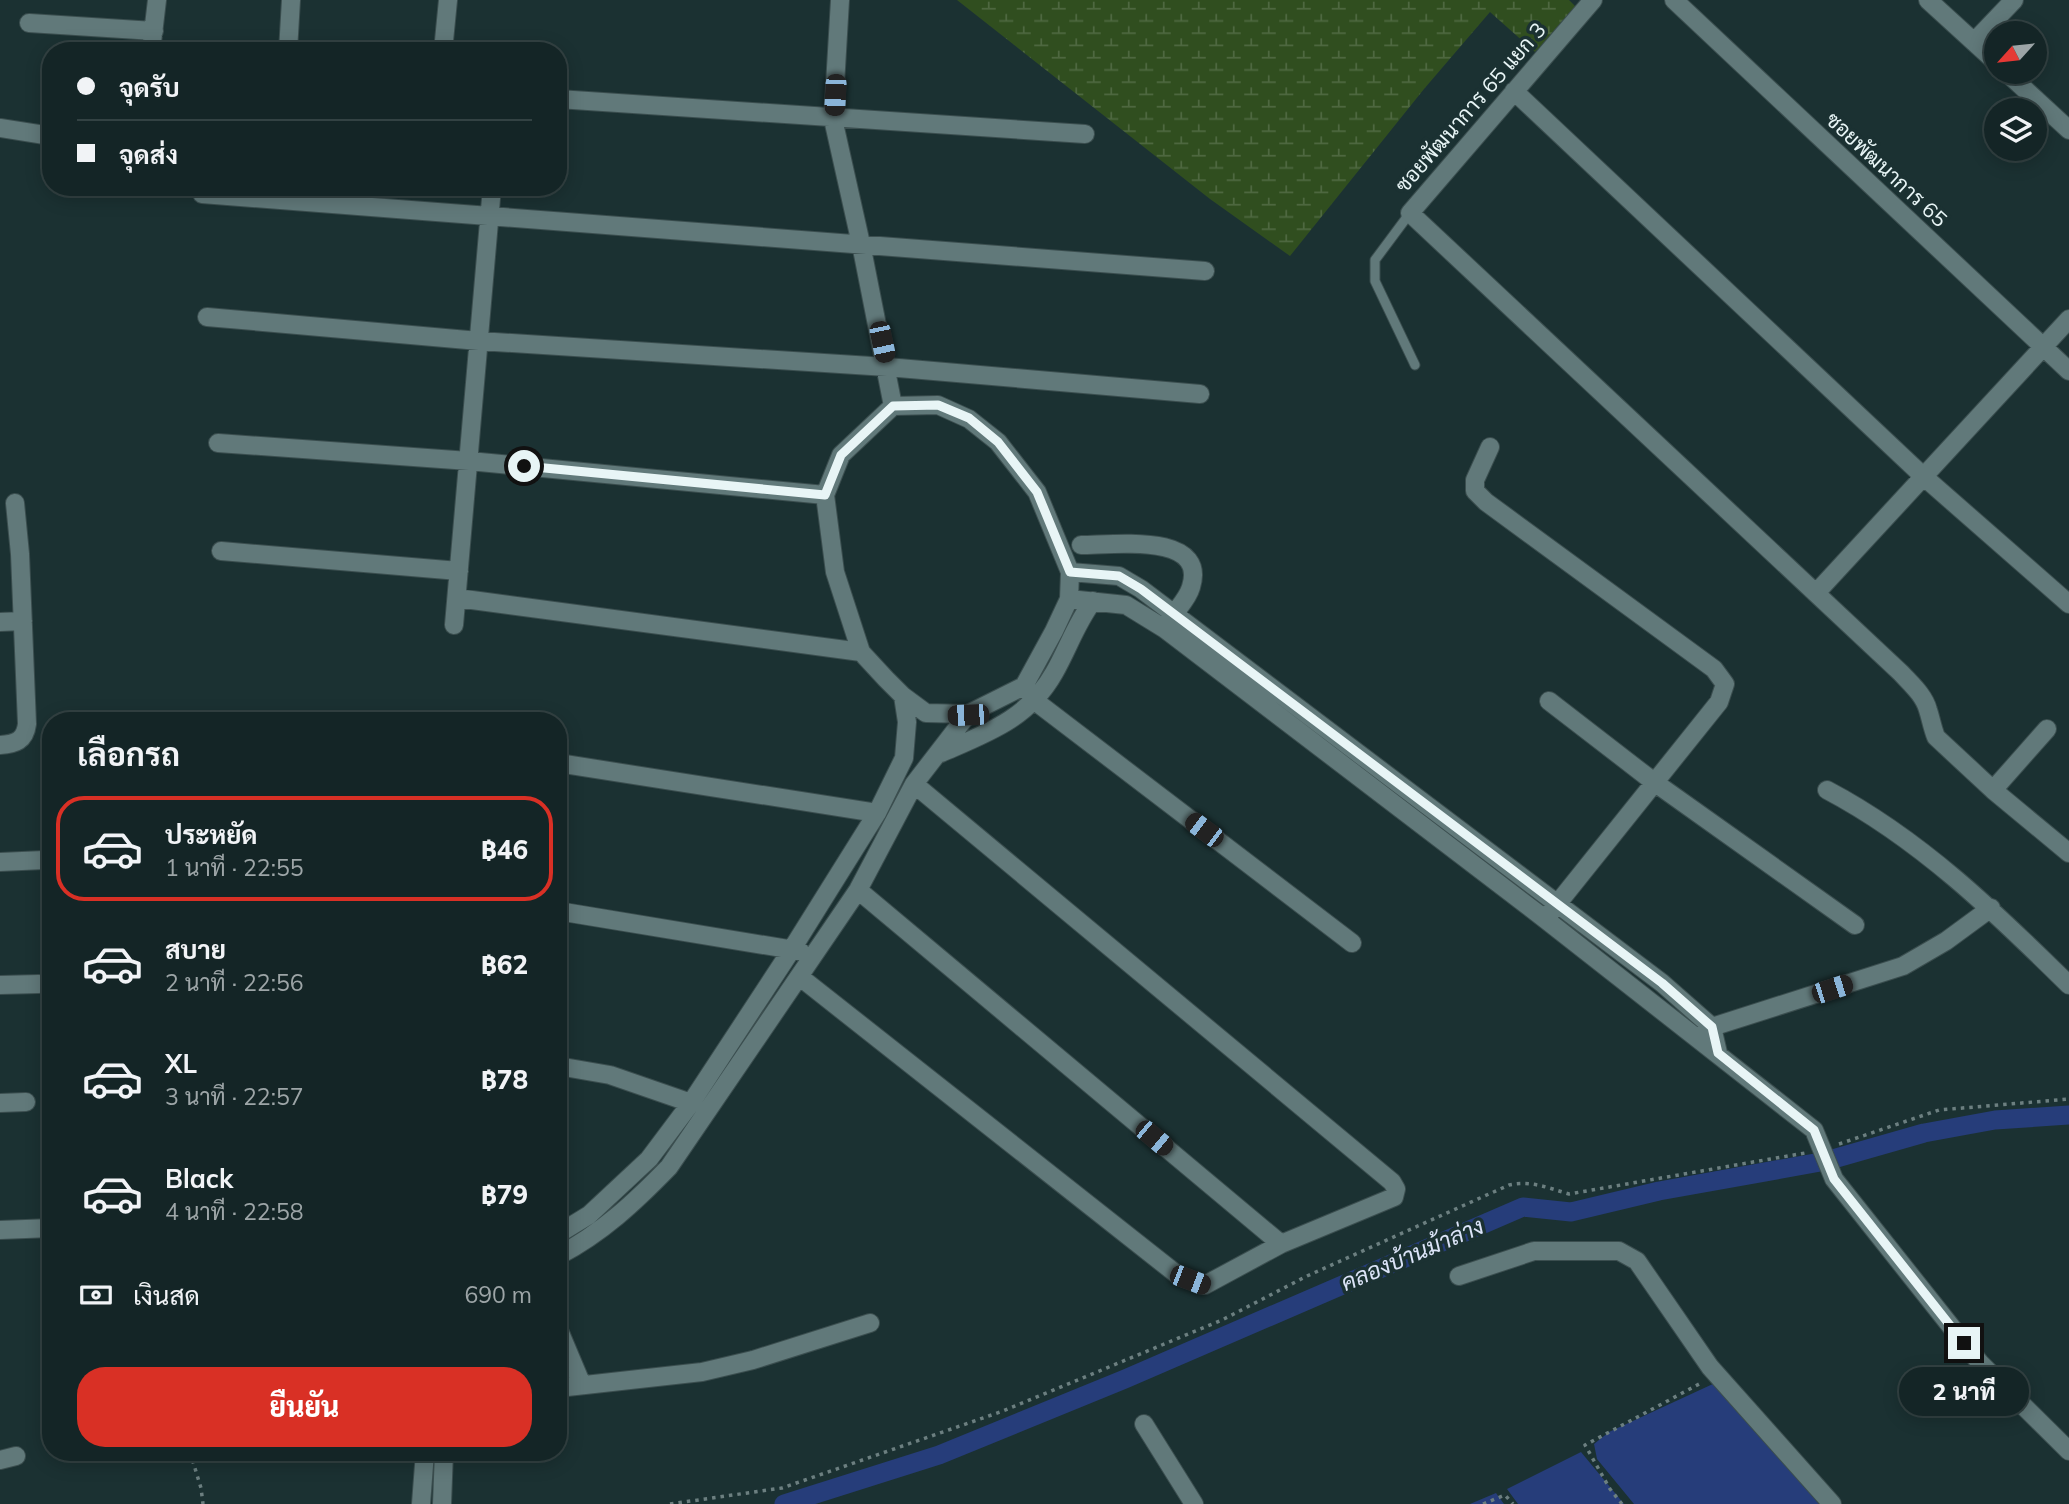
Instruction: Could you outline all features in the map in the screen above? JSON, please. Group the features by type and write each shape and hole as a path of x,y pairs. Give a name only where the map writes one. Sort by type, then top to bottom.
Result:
{"street":[{"path":"152,42 156,0"},
{"path":"289,42 291,0"},
{"path":"444,42 448,0"},
{"path":"839,0 833,118 893,406"},
{"name":"ซอยพัฒนาการ 65 แยก 3","path":"1409,213 1593,0"},
{"name":"ซอยพัฒนาการ 65","path":"1674,0 2069,371"},
{"path":"1928,0 1984,51"},
{"path":"1974,42 2014,0"},
{"path":"29,23 153,31"},
{"path":"2019,84 2069,130"},
{"path":"1514,91 1923,475 2069,604"},
{"path":"567,100 1085,134"},
{"path":"0,128 42,135"},
{"path":"227,196 1205,271"},
{"path":"454,625 491,196"},
{"path":"1409,213 1902,673 1927,707 1936,737 1993,790 2069,853"},
{"path":"207,317 479,341 887,367 1200,394"},
{"path":"1816,593 2069,319"},
{"path":"939,754 1016,717 1030,694 1069,599 1070,572 1037,492 998,442 969,418 938,405 893,406 841,455 825,495 835,572 862,652 903,696 926,713 968,715 1030,694 1058,665 1080,618 1093,601"},
{"path":"218,443 469,461 825,495"},
{"path":"1490,447 1475,480 1475,491 1486,502 1714,669 1725,684 1719,702 1545,919"},
{"path":"0,745 13,744 26,734 23,621 15,503"},
{"path":"1081,545 1159,545 1180,551 1190,560 1194,575 1186,599 1173,613 1165,629"},
{"path":"221,551 459,570"},
{"path":"1070,572 1119,576 1141,589 1662,983 1705,1032 1718,1053 1814,1130 1834,1179 1980,1363 2069,1451"},
{"path":"457,598 862,652"},
{"path":"1069,599 1126,605 1165,629 1648,1000 1705,1032 1903,966 1946,941 1992,908"},
{"path":"0,622 23,621"},
{"path":"1030,694 1352,943"},
{"path":"567,1228 589,1215 649,1159 691,1102 792,949 877,813 904,758 907,722 903,696"},
{"path":"1549,701 1654,782 1855,925"},
{"path":"567,1251 602,1230 634,1203 669,1167 858,890 914,784 968,715"},
{"path":"1993,790 2047,729"},
{"path":"567,764 877,813"},
{"path":"800,977 1179,1276 1205,1285 1281,1244 1394,1197 1396,1189 1392,1182 914,784"},
{"path":"1826,790 1849,802 1926,854 1992,908 2069,985"},
{"path":"0,862 42,860"},
{"path":"858,890 1281,1244"},
{"path":"567,912 815,955"},
{"path":"1648,1000 1662,983"},
{"path":"0,985 39,984"},
{"path":"567,1068 610,1075 691,1102"},
{"path":"0,1103 26,1102"},
{"path":"0,1230 42,1228"},
{"path":"1459,1276 1534,1251 1619,1251 1637,1261 1717,1374 1832,1504"},
{"path":"567,1385 702,1372 753,1360 870,1323"},
{"path":"567,1349 582,1385"},
{"path":"1144,1424 1194,1504"},
{"path":"421,1499 424,1461"},
{"path":"442,1499 444,1461"}],"lane":[{"path":"1409,213 1376,260 1374,281 1415,365"}],"path":[{"path":"1862,1138 1939,1110 2069,1099"},
{"path":"670,1504 782,1488 1003,1411 1222,1320 1307,1276 1509,1185 1534,1183 1569,1195 1813,1152"},
{"path":"1622,1504 1609,1489 1585,1445 1717,1374"},
{"path":"193,1461 203,1504"},
{"path":"1483,1504 1505,1495 1513,1504"}],"green space":[{"path":"957,0 1569,0 1577,8 1535,52 1490,12 1424,89 1290,256 1210,199"}],"water":[{"path":"1715,1383 1819,1504 1634,1504 1597,1459 1594,1444 1609,1432"},
{"path":"1581,1452 1624,1504 1518,1504 1507,1489"},
{"path":"1496,1493 1504,1504 1470,1504"}],"waterway":[{"name":"คลองบ้านม้าล่าง","path":"784,1504 939,1455 1125,1379 1523,1207 1571,1212 1659,1191 1826,1161 1924,1133 1995,1120 2069,1115"}],"route":[{"path":"524,466 825,495 841,455 893,406 938,405 969,418 998,442 1037,492 1070,572 1119,576 1141,589 1662,983 1712,1027 1718,1053 1814,1130 1834,1179 1964,1343"}]}
